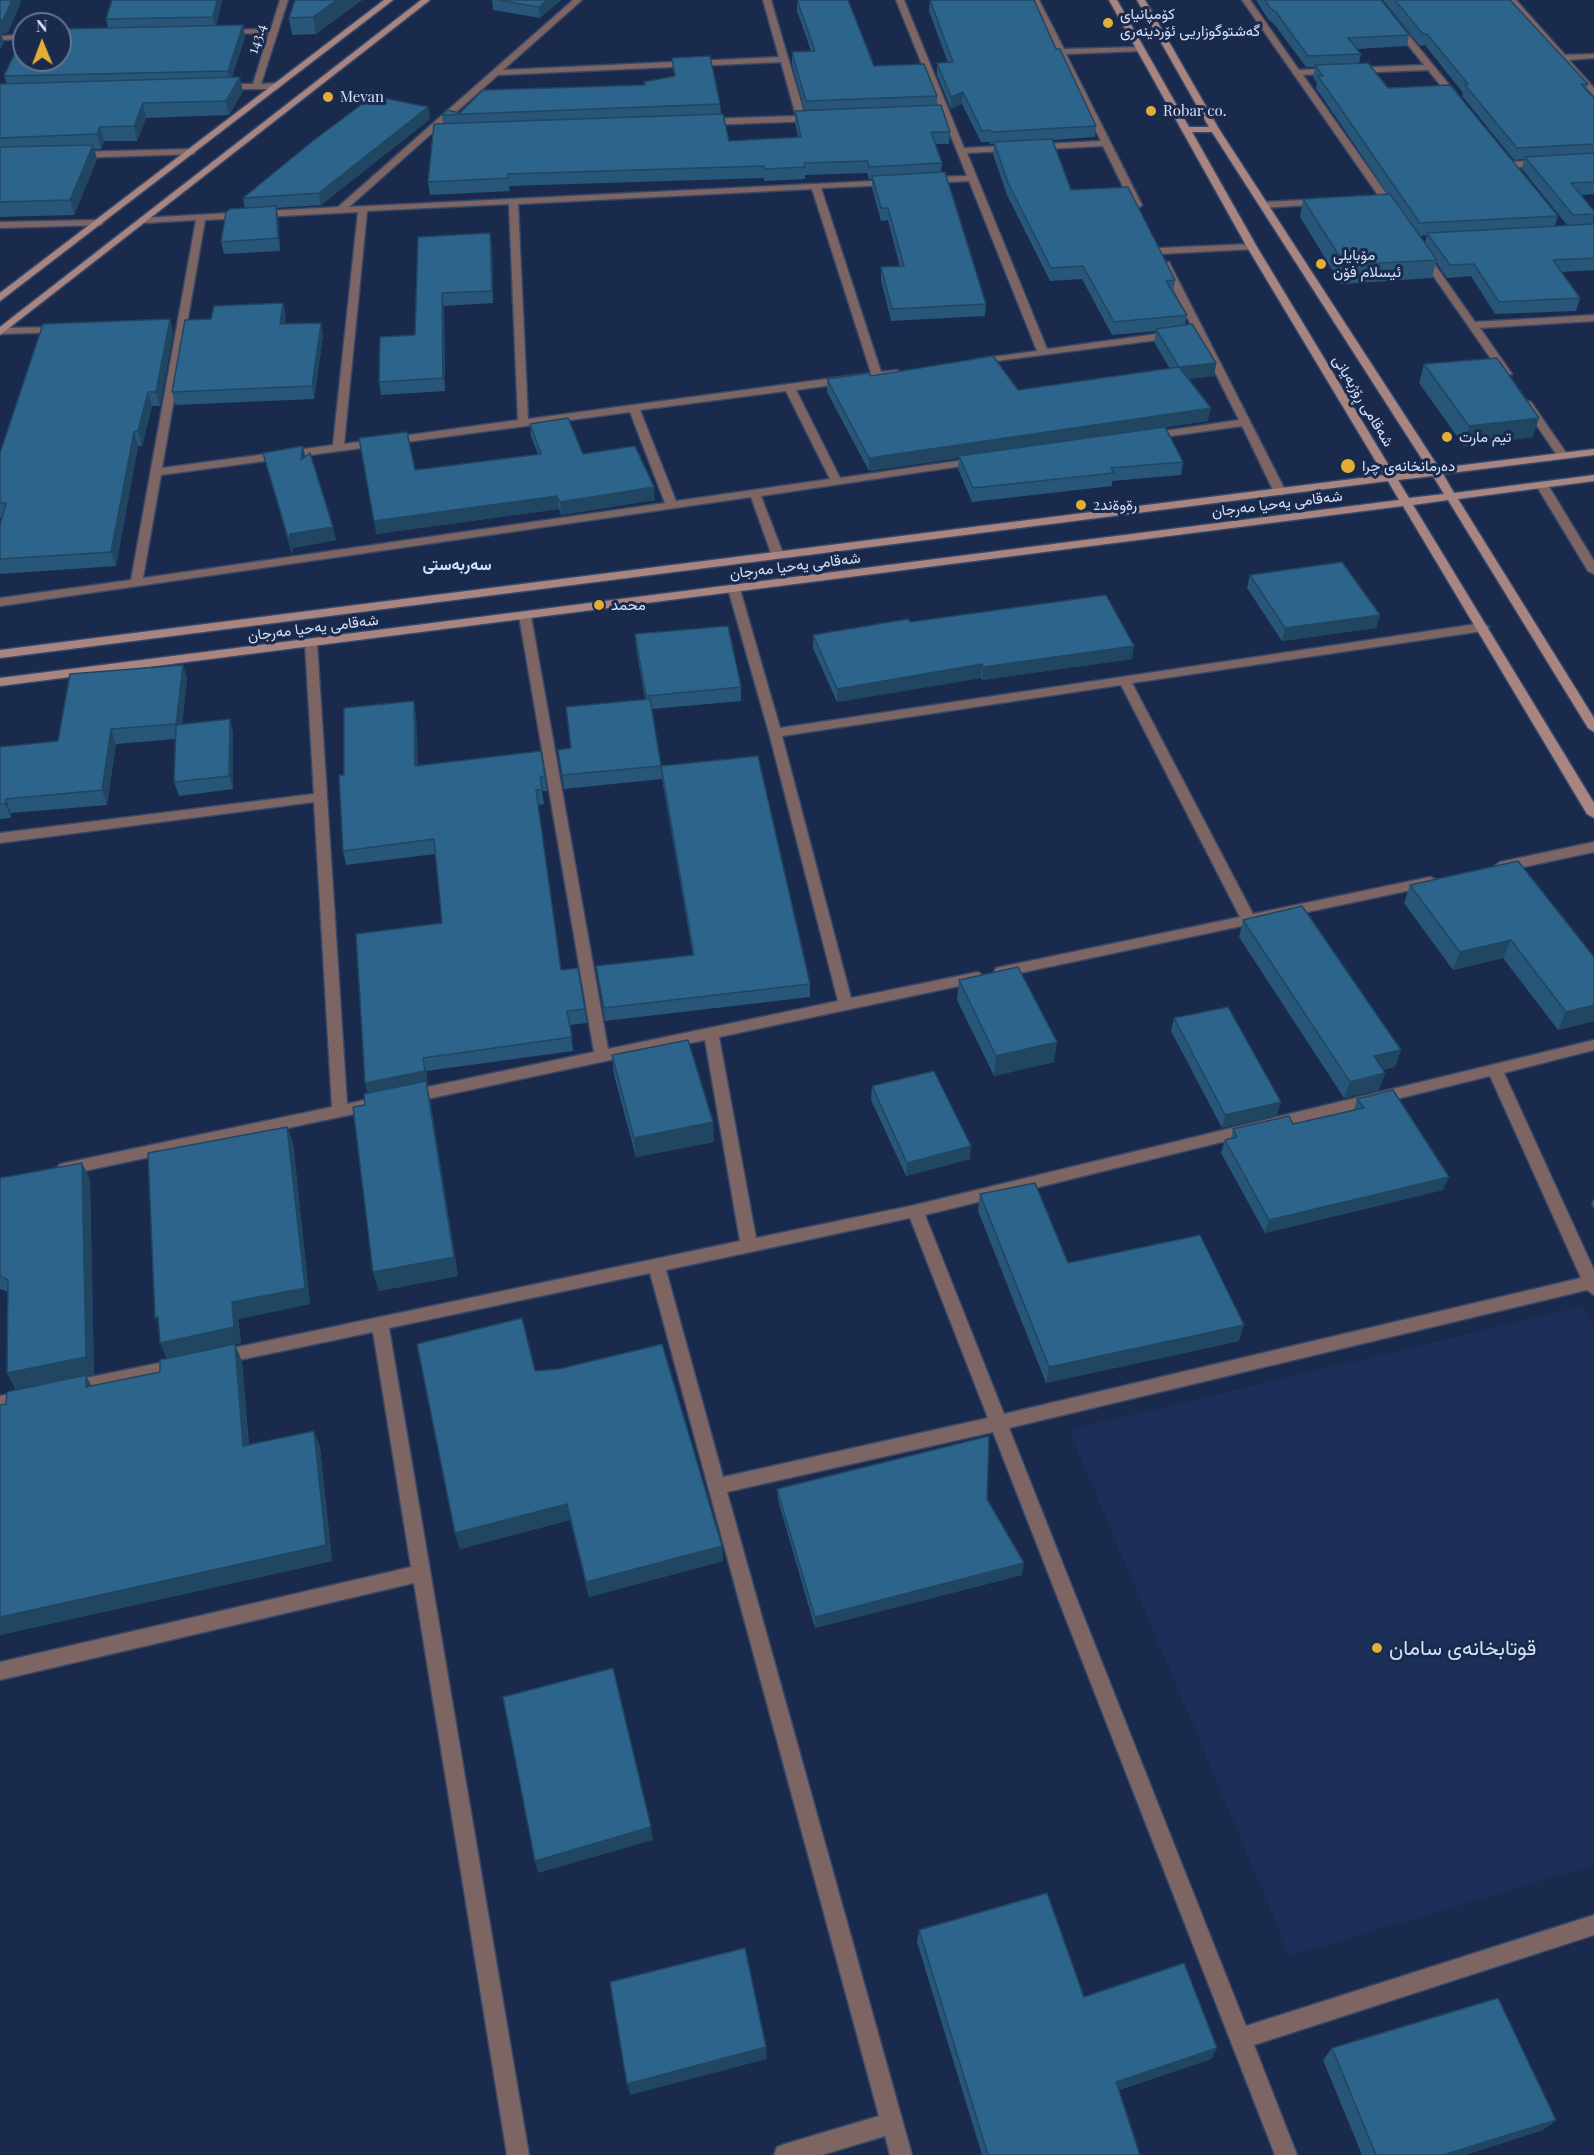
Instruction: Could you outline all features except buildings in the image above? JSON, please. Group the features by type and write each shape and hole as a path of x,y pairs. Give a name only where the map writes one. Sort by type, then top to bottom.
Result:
{"street":[{"name":"143.4","path":"256,86 284,0"},
{"path":"0,298 389,0"},
{"path":"1,332 426,0"},
{"path":"339,211 578,0"},
{"path":"767,0 801,118"},
{"path":"900,0 1043,353"},
{"path":"1035,0 1140,211"},
{"name":"شەقامی ڕۆژبەیانی","path":"1113,0 1252,247 1594,814"},
{"name":"شەقامی ڕۆژبەیانی","path":"1141,0 1215,129 1436,472 1594,728"},
{"path":"1246,0 1397,216"},
{"path":"1376,0 1467,112"},
{"path":"1512,0 1594,93"},
{"path":"215,32 274,31"},
{"path":"1061,52 1140,49"},
{"path":"1563,58 1594,56"},
{"path":"495,73 784,59"},
{"path":"1298,74 1431,67"},
{"path":"210,87 277,86"},
{"path":"934,113 946,112"},
{"path":"696,122 823,117"},
{"path":"1185,130 1215,129"},
{"path":"428,132 462,131"},
{"path":"961,151 1106,142"},
{"path":"60,155 190,152"},
{"path":"1503,156 1517,174"},
{"path":"1510,165 1558,162"},
{"path":"912,181 972,178"},
{"path":"155,180 165,182"},
{"path":"144,220 900,182"},
{"path":"176,184 187,186"},
{"path":"816,186 877,375"},
{"path":"1374,200 1385,199"},
{"path":"513,202 523,422"},
{"path":"1264,205 1330,202"},
{"path":"338,446 363,209"},
{"path":"136,583 201,218"},
{"path":"0,225 98,223"},
{"path":"1155,241 1280,492"},
{"path":"1414,241 1511,381"},
{"path":"1160,250 1252,247"},
{"path":"1472,325 1594,318"},
{"path":"169,327 181,327"},
{"path":"1,332 73,330"},
{"path":"960,364 1200,331"},
{"path":"155,472 912,371"},
{"path":"789,387 837,482"},
{"path":"1524,400 1563,456"},
{"path":"633,407 672,506"},
{"path":"1140,438 1245,422"},
{"name":"شەقامی یەحیا مەرجان","path":"0,682 525,616 607,591 778,556 1594,452"},
{"path":"0,602 988,460"},
{"name":"شەقامی یەحیا مەرجان","path":"0,654 607,591 734,589 1594,478"},
{"path":"1542,485 1594,571"},
{"path":"755,494 778,556"},
{"path":"1577,545 1594,544"},
{"path":"734,589 775,733 846,1005"},
{"path":"525,616 602,1056"},
{"path":"775,733 1483,627"},
{"path":"311,643 340,1111"},
{"path":"1125,681 1249,920"},
{"path":"0,838 321,797"},
{"path":"1491,869 1594,847"},
{"path":"47,1173 1444,879"},
{"path":"711,1033 749,1246"},
{"path":"0,1403 915,1211 1594,1046"},
{"path":"717,1486 1593,1285 1495,1070"},
{"path":"915,1211 1286,2155"},
{"path":"656,1264 900,2155"},
{"path":"380,1324 518,2155"},
{"path":"0,1671 421,1573"},
{"path":"1239,2039 1594,1925"},
{"path":"785,2155 892,2123"}],"shaded area":[{"name":"قوتابخانەی سامان","path":"1584,1306 1594,1328 1594,1865 1290,1956 1069,1430"}],"place":[{"name":"کۆمپانیای گەشتوگوزاریی ئۆردینەری","path":"1108,23"},
{"name":"Mevan","path":"328,97"},
{"name":"Robar co.","path":"1151,111"},
{"name":"مۆبایلی ئیسلام فۆن","path":"1321,264"},
{"name":"تیم مارت","path":"1447,437"},
{"name":"دەرمانخانەی چرا","path":"1348,466"},
{"name":"رةوةند2","path":"1081,505"},
{"name":"محمد","path":"599,605"},
{"name":"قوتابخانەی سامان","path":"1377,1648"}],"district":[{"name":"سه‌ربه‌ستی","path":"457,565"}]}
